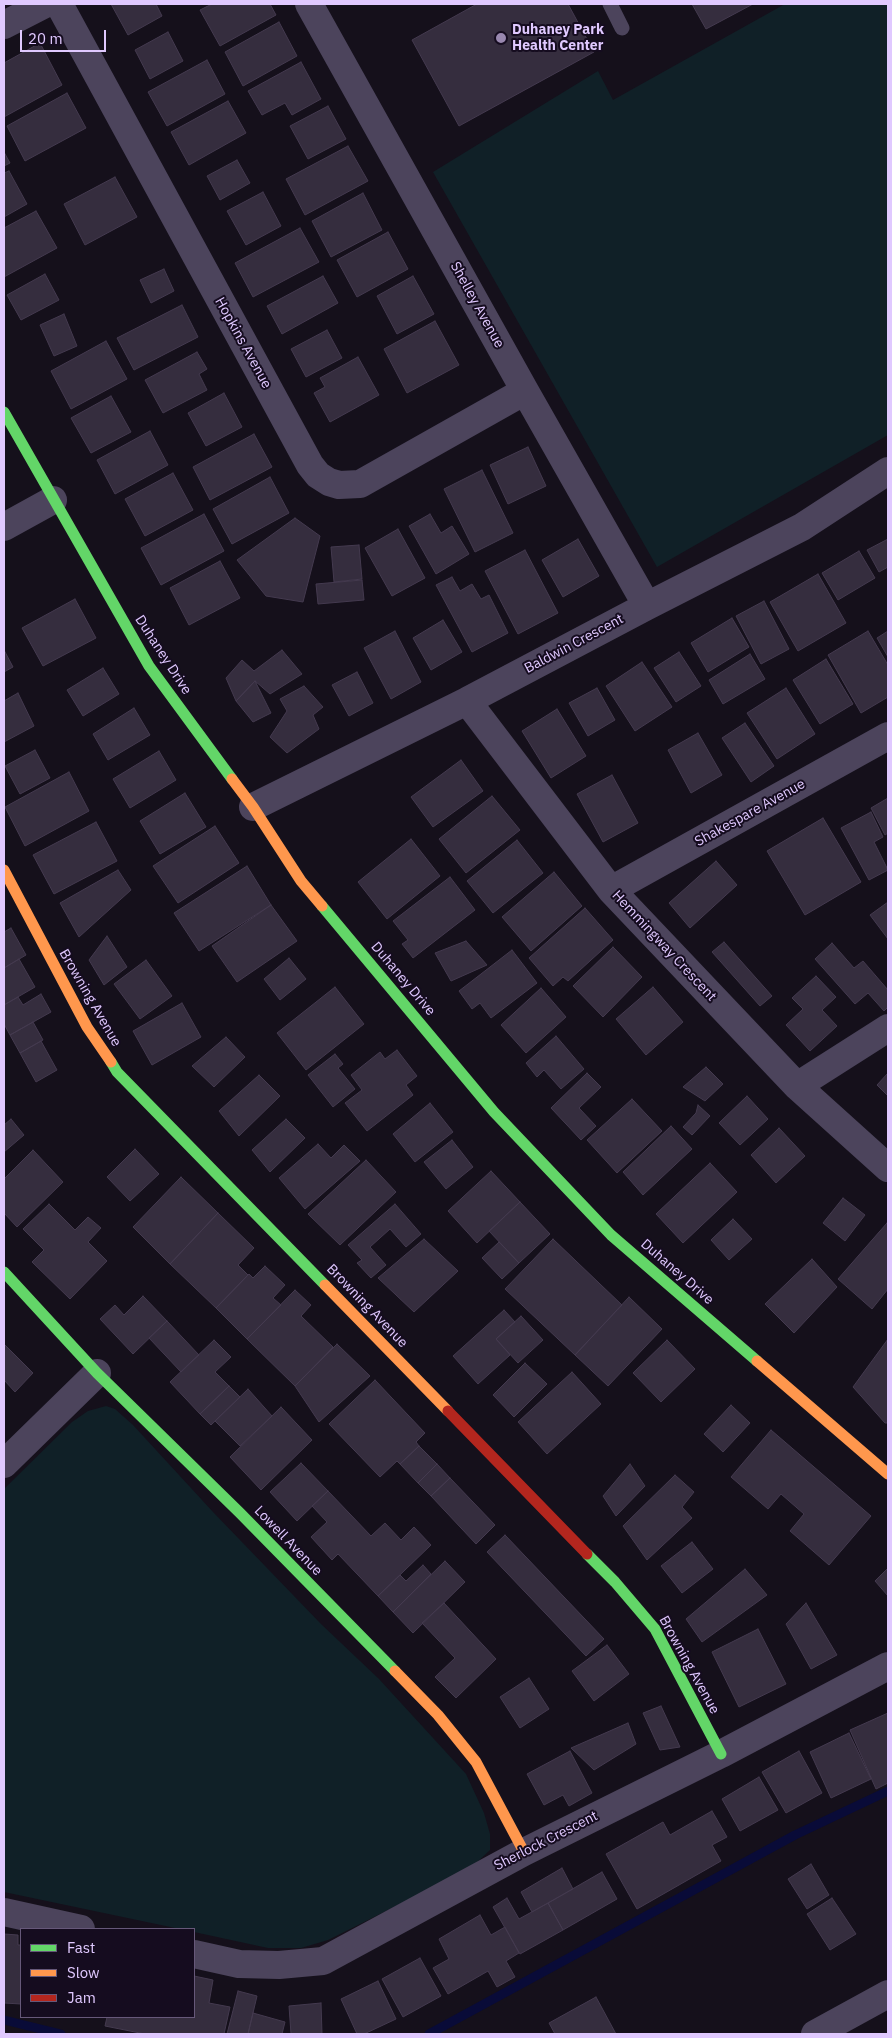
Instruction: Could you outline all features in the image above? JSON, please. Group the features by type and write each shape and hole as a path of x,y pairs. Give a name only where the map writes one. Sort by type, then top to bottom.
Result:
{"street":[{"path":"4,25 45,4"},
{"name":"Hopkins Avenue","path":"59,4 310,465 318,474 329,482 339,485 360,484 525,391"},
{"name":"Shelley Avenue","path":"309,4 647,606"},
{"name":"Duhaney Drive","path":"4,412 149,666 253,807 301,881 494,1112 611,1235 888,1474"},
{"name":"Baldwin Crescent","path":"253,807 466,701 802,527 888,470"},
{"path":"4,527 54,500"},
{"name":"Hemmingway Crescent","path":"466,701 611,890 797,1086 888,1168"},
{"name":"Shakespare Avenue","path":"611,890 888,736"},
{"name":"Browning Avenue","path":"4,870 87,1027 118,1072 615,1582 656,1629 721,1754"},
{"path":"797,1086 888,1028"},
{"name":"Lowell Avenue","path":"4,1272 96,1373 240,1513 438,1715 476,1762 524,1852"},
{"path":"4,1464 96,1373"},
{"name":"Sherlock Crescent","path":"195,1954 239,1964 279,1965 323,1961 524,1852 721,1754 888,1666"},
{"path":"4,1912 76,1928"},
{"path":"816,2034 888,1994"}],"lane":[{"path":"610,4 622,28"}],"shaded area":[{"path":"785,4 888,4 888,435 657,567 433,172 598,71 613,100"},
{"path":"106,1406 115,1409 133,1425 213,1512 321,1624 379,1679 466,1774 484,1813 490,1834 490,1850 470,1869 328,1940 301,1948 268,1948 195,1932 195,1928 175,1928 4,1892 4,1489 72,1422 88,1411"}],"building":[{"path":"111,4 156,4 162,16 128,35"},
{"path":"212,4 270,4 276,15 220,46 200,10"},
{"path":"477,4 568,4 594,52 459,126 412,40"},
{"path":"692,4 753,4 706,29"},
{"path":"279,22 297,56 243,86 225,52"},
{"path":"168,32 183,61 150,79 135,50"},
{"path":"40,43 62,85 4,117 4,63"},
{"path":"207,60 225,94 167,126 148,92"},
{"path":"301,62 321,99 292,115 285,103 262,115 248,91"},
{"path":"67,93 86,128 25,161 7,126"},
{"path":"228,101 246,133 189,165 171,132"},
{"path":"328,106 346,139 308,159 290,126"},
{"path":"348,146 368,181 305,215 286,179"},
{"path":"4,152 10,163 4,166"},
{"path":"237,160 250,183 220,200 207,176"},
{"path":"9,171 27,204 4,217 4,173"},
{"path":"115,177 137,217 85,245 64,204"},
{"path":"263,192 281,226 246,245 227,211"},
{"path":"363,193 382,230 331,257 312,221"},
{"path":"36,211 57,248 4,277 4,228"},
{"path":"300,228 319,262 253,297 235,263"},
{"path":"388,232 408,269 357,297 337,260"},
{"path":"164,269 174,291 151,303 140,280"},
{"path":"45,274 59,300 21,320 7,295"},
{"path":"323,276 338,303 282,334 267,306"},
{"path":"413,276 434,314 397,334 377,296"},
{"path":"182,305 198,337 134,370 117,338"},
{"path":"64,314 77,346 54,356 40,325"},
{"path":"435,321 459,365 407,393 384,349"},
{"path":"327,330 342,358 306,377 291,349"},
{"path":"106,341 127,379 71,409 51,371"},
{"path":"197,352 207,369 199,374 207,390 163,413 145,380"},
{"path":"358,357 379,395 330,422 314,393 325,387 320,378"},
{"path":"224,393 242,427 206,446 188,413"},
{"path":"111,396 131,432 91,453 71,418"},
{"path":"150,431 168,465 115,494 97,460"},
{"path":"254,434 272,467 210,500 193,467"},
{"path":"528,447 546,486 508,504 490,465"},
{"path":"482,470 513,533 475,552 444,489"},
{"path":"173,473 193,510 145,536 125,499"},
{"path":"270,477 289,513 232,544 213,509"},
{"path":"204,514 224,551 161,585 141,548"},
{"path":"430,514 441,533 452,526 469,554 436,574 409,526"},
{"path":"295,518 320,536 303,602 266,596 237,560"},
{"path":"398,529 425,578 392,596 365,548"},
{"path":"578,539 599,576 563,597 542,560"},
{"path":"888,539 888,567 879,572 867,550"},
{"path":"359,545 362,579 334,582 331,547"},
{"path":"525,550 558,613 518,634 485,571"},
{"path":"859,551 875,578 838,600 822,573"},
{"path":"220,561 240,598 189,625 170,588"},
{"path":"818,574 846,623 798,651 770,602"},
{"path":"452,577 460,591 472,584 481,599 489,595 508,633 472,652 436,585"},
{"path":"362,580 364,600 318,604 316,584"},
{"path":"75,599 96,638 43,666 22,628"},
{"path":"764,601 789,649 761,664 736,616"},
{"path":"732,618 749,647 708,672 691,643"},
{"path":"443,620 462,652 431,670 413,638"},
{"path":"395,631 421,682 391,699 364,648"},
{"path":"868,631 888,665 888,697 861,713 828,655"},
{"path":"888,631 888,657 877,638"},
{"path":"4,650 13,667 4,672"},
{"path":"282,650 302,674 270,694 255,681 236,701 226,678 242,660 254,671"},
{"path":"679,652 701,686 676,702 654,668"},
{"path":"750,654 765,679 723,704 709,680"},
{"path":"826,659 853,704 820,724 793,680"},
{"path":"642,662 672,707 635,731 606,686"},
{"path":"103,668 119,694 83,716 67,690"},
{"path":"357,672 373,703 349,716 332,685"},
{"path":"255,681 271,713 253,722 236,701"},
{"path":"304,686 323,707 313,715 319,729 287,753 270,737 287,711 280,699"},
{"path":"597,688 615,720 588,736 569,703"},
{"path":"786,688 815,734 777,759 747,713"},
{"path":"18,693 34,726 4,742 4,701"},
{"path":"134,708 150,735 108,760 93,734"},
{"path":"557,709 586,756 551,778 522,731"},
{"path":"745,723 774,766 751,782 722,738"},
{"path":"698,733 722,775 691,793 668,750"},
{"path":"35,750 50,778 20,794 5,766"},
{"path":"159,751 176,780 130,808 113,779"},
{"path":"461,760 483,791 433,827 411,797"},
{"path":"69,772 89,811 25,846 5,807"},
{"path":"612,775 638,823 603,842 577,794"},
{"path":"185,793 206,827 160,854 140,821"},
{"path":"492,796 520,830 466,873 439,839"},
{"path":"888,798 888,833 885,835 871,808"},
{"path":"871,812 883,837 874,842 888,870 869,880 841,828"},
{"path":"823,818 861,882 805,915 767,851"},
{"path":"96,822 117,861 54,894 33,855"},
{"path":"215,826 239,863 178,903 153,866"},
{"path":"411,839 440,876 387,919 358,882"},
{"path":"517,840 543,873 493,913 467,881"},
{"path":"716,861 737,885 690,928 669,903"},
{"path":"247,866 271,905 199,951 174,913"},
{"path":"118,870 131,890 79,937 60,903"},
{"path":"554,872 582,906 531,951 502,917"},
{"path":"450,877 475,910 413,958 402,944 408,940 393,921"},
{"path":"888,902 888,939 870,915"},
{"path":"271,905 297,941 237,982 212,946"},
{"path":"585,908 613,940 568,981 563,977 553,986 529,958"},
{"path":"11,928 26,955 4,968 4,932"},
{"path":"107,936 127,967 104,985 89,960"},
{"path":"466,941 487,965 451,981 435,953"},
{"path":"724,942 772,996 760,1006 712,952"},
{"path":"832,943 854,968 863,961 888,990 888,1007 884,1011 868,993 855,1004 815,959"},
{"path":"613,947 642,977 603,1017 573,986"},
{"path":"512,950 537,983 491,1018 480,1003 472,1009 459,991"},
{"path":"289,958 306,979 280,1000 264,979"},
{"path":"19,959 35,987 4,1005 4,968"},
{"path":"146,960 172,996 140,1019 114,984"},
{"path":"816,976 836,997 822,1010 837,1026 810,1051 786,1025 803,1009 792,998"},
{"path":"335,987 364,1024 306,1070 277,1033"},
{"path":"653,987 683,1022 646,1055 616,1019"},
{"path":"541,988 566,1017 526,1053 501,1025"},
{"path":"41,994 51,1012 10,1035 4,1024 4,1005 18,997 23,1005"},
{"path":"182,1003 201,1037 152,1065 133,1031"},
{"path":"33,1022 43,1040 20,1053 10,1035"},
{"path":"556,1036 584,1069 561,1089 544,1070 537,1077 526,1063"},
{"path":"226,1037 245,1057 214,1087 192,1066"},
{"path":"41,1041 57,1070 36,1082 20,1053"},
{"path":"397,1050 417,1076 406,1085 413,1095 367,1131 345,1103 362,1090 351,1075 380,1052 385,1059"},
{"path":"335,1054 343,1064 338,1068 355,1089 333,1107 308,1075"},
{"path":"706,1067 723,1084 705,1101 683,1087"},
{"path":"587,1073 601,1087 579,1108 596,1126 581,1140 551,1108"},
{"path":"888,1073 888,1096 877,1085"},
{"path":"259,1075 280,1096 239,1136 219,1111"},
{"path":"747,1096 768,1119 740,1145 719,1123"},
{"path":"632,1099 662,1131 617,1173 587,1140"},
{"path":"430,1103 453,1132 415,1162 393,1134"},
{"path":"698,1105 710,1116 692,1135 683,1127 696,1113"},
{"path":"11,1119 24,1135 4,1152 4,1125"},
{"path":"286,1119 305,1138 270,1172 252,1150"},
{"path":"671,1126 692,1149 643,1195 623,1172"},
{"path":"779,1128 805,1156 776,1183 751,1155"},
{"path":"452,1140 473,1167 446,1189 424,1162"},
{"path":"318,1144 331,1158 344,1145 360,1161 305,1209 279,1178"},
{"path":"135,1149 159,1174 130,1201 107,1177"},
{"path":"33,1150 63,1182 17,1227 4,1213 4,1179"},
{"path":"366,1160 396,1192 340,1245 308,1214"},
{"path":"710,1163 737,1192 683,1243 656,1214"},
{"path":"491,1171 520,1202 477,1243 448,1211"},
{"path":"181,1177 218,1213 170,1264 133,1227"},
{"path":"843,1198 865,1215 845,1241 823,1223"},
{"path":"520,1202 550,1234 519,1263 489,1231"},
{"path":"49,1204 75,1230 88,1217 101,1228 88,1242 107,1261 70,1299 32,1262 44,1250 23,1229"},
{"path":"395,1204 421,1234 406,1247 390,1229 370,1247 386,1265 371,1278 357,1263 362,1260 348,1245"},
{"path":"218,1213 254,1248 238,1265 248,1275 216,1308 170,1264"},
{"path":"733,1219 752,1239 729,1260 711,1240"},
{"path":"887,1223 888,1289 872,1309 838,1279"},
{"path":"424,1239 458,1271 414,1312 378,1278"},
{"path":"553,1239 622,1305 575,1355 505,1289"},
{"path":"499,1242 519,1263 502,1279 482,1258"},
{"path":"812,1259 837,1287 794,1333 765,1304"},
{"path":"265,1266 285,1285 273,1298 281,1305 247,1339 216,1308 249,1274 253,1278"},
{"path":"295,1290 311,1305 301,1316 333,1347 295,1386 247,1339"},
{"path":"143,1296 167,1321 133,1354 100,1319 115,1305 124,1315"},
{"path":"629,1297 662,1329 608,1386 575,1355"},
{"path":"504,1310 515,1322 496,1339 510,1355 478,1384 453,1356"},
{"path":"521,1316 543,1340 518,1363 496,1339"},
{"path":"167,1321 199,1355 181,1372 149,1338"},
{"path":"888,1339 888,1423 885,1423 853,1387"},
{"path":"214,1340 231,1357 215,1372 229,1386 200,1414 170,1382"},
{"path":"667,1340 695,1369 661,1402 633,1373"},
{"path":"4,1344 33,1373 15,1392 4,1380"},
{"path":"337,1344 370,1376 319,1422 295,1386"},
{"path":"525,1363 547,1384 514,1417 493,1395"},
{"path":"572,1372 601,1404 547,1454 518,1422"},
{"path":"375,1380 425,1433 416,1442 419,1446 400,1464 397,1461 380,1477 329,1424"},
{"path":"229,1386 240,1397 211,1425 200,1414"},
{"path":"248,1389 272,1416 240,1446 215,1421"},
{"path":"731,1405 750,1423 723,1452 704,1434"},
{"path":"281,1407 312,1440 261,1490 230,1457"},
{"path":"771,1430 871,1516 829,1565 790,1531 804,1514 781,1494 768,1509 731,1477"},
{"path":"419,1446 437,1464 418,1483 400,1464"},
{"path":"301,1463 328,1491 297,1521 270,1492"},
{"path":"437,1464 450,1478 431,1496 418,1483"},
{"path":"630,1464 645,1486 616,1516 603,1496"},
{"path":"675,1475 694,1492 682,1507 692,1518 647,1560 623,1526"},
{"path":"450,1478 495,1525 476,1544 431,1496"},
{"path":"328,1491 371,1536 385,1523 401,1540 414,1527 431,1545 378,1596 338,1554 332,1560 311,1537 327,1522 312,1506"},
{"path":"505,1535 604,1639 586,1656 487,1552"},
{"path":"692,1542 713,1569 682,1593 661,1566"},
{"path":"445,1561 465,1582 413,1633 393,1612"},
{"path":"423,1565 431,1574 393,1612 378,1596 400,1575 406,1581"},
{"path":"888,1568 888,1596 875,1581"},
{"path":"745,1569 767,1595 702,1642 686,1619"},
{"path":"444,1603 496,1659 456,1698 435,1677 455,1658 422,1623"},
{"path":"806,1603 837,1655 811,1669 786,1624"},
{"path":"758,1629 786,1684 739,1707 712,1652"},
{"path":"607,1645 629,1674 594,1701 572,1671"},
{"path":"529,1678 549,1709 520,1728 500,1697"},
{"path":"661,1706 680,1747 660,1750 643,1713"},
{"path":"888,1713 888,1783 876,1789 850,1730"},
{"path":"628,1723 636,1744 594,1770 571,1748"},
{"path":"849,1733 871,1779 831,1798 810,1752"},
{"path":"570,1751 592,1793 569,1806 563,1795 544,1805 527,1774"},
{"path":"799,1751 822,1793 786,1813 762,1772"},
{"path":"759,1777 778,1810 740,1831 722,1799"},
{"path":"712,1811 727,1837 712,1845 721,1861 637,1909 606,1854 663,1822 670,1835"},
{"path":"811,1864 829,1895 807,1909 788,1879"},
{"path":"562,1868 573,1889 532,1912 521,1892"},
{"path":"602,1872 617,1899 563,1930 548,1903"},
{"path":"507,1898 519,1919 548,1903 563,1930 520,1954 493,1907"},
{"path":"832,1898 856,1934 830,1950 807,1914"},
{"path":"480,1915 491,1935 505,1927 519,1953 506,1961 515,1977 497,1987 488,1971 448,1994 433,1968 449,1959 439,1939"},
{"path":"4,1934 18,1935 18,1945 20,1945 20,2004 4,2003"},
{"path":"420,1958 441,1996 403,2017 382,1979"},
{"path":"195,1976 213,1980 209,2003 230,2007 224,2034 145,2034 105,2026 107,2018 195,2018"},
{"path":"378,1981 396,2019 364,2034 357,2034 341,1999"},
{"path":"238,1991 257,1996 248,2034 227,2034"},
{"path":"596,1997 616,2034 555,2034 549,2023"},
{"path":"321,2003 322,2034 291,2034 289,2006"},
{"path":"253,2013 285,2022 282,2034 248,2034"}],"waterway":[{"path":"429,2034 795,1835 888,1791"},
{"path":"4,2020 61,2034"}],"traffic: fast":[{"path":"4,412 149,666 232,779"},
{"path":"322,906 494,1112 611,1235 757,1361"},
{"path":"111,1062 117,1072 325,1285"},
{"path":"4,1272 97,1373 240,1513 395,1671"},
{"path":"587,1554 615,1582 655,1629 721,1754"}],"traffic: slow":[{"path":"232,779 253,807 301,881 322,906"},
{"path":"4,870 87,1027 111,1062"},
{"path":"325,1285 448,1411"},
{"path":"757,1361 888,1474"},
{"path":"395,1671 438,1715 476,1762 524,1852"}],"traffic: jam":[{"path":"448,1411 587,1554"}],"place":[{"name":"Duhaney Park Health Center","path":"501,38"}]}
